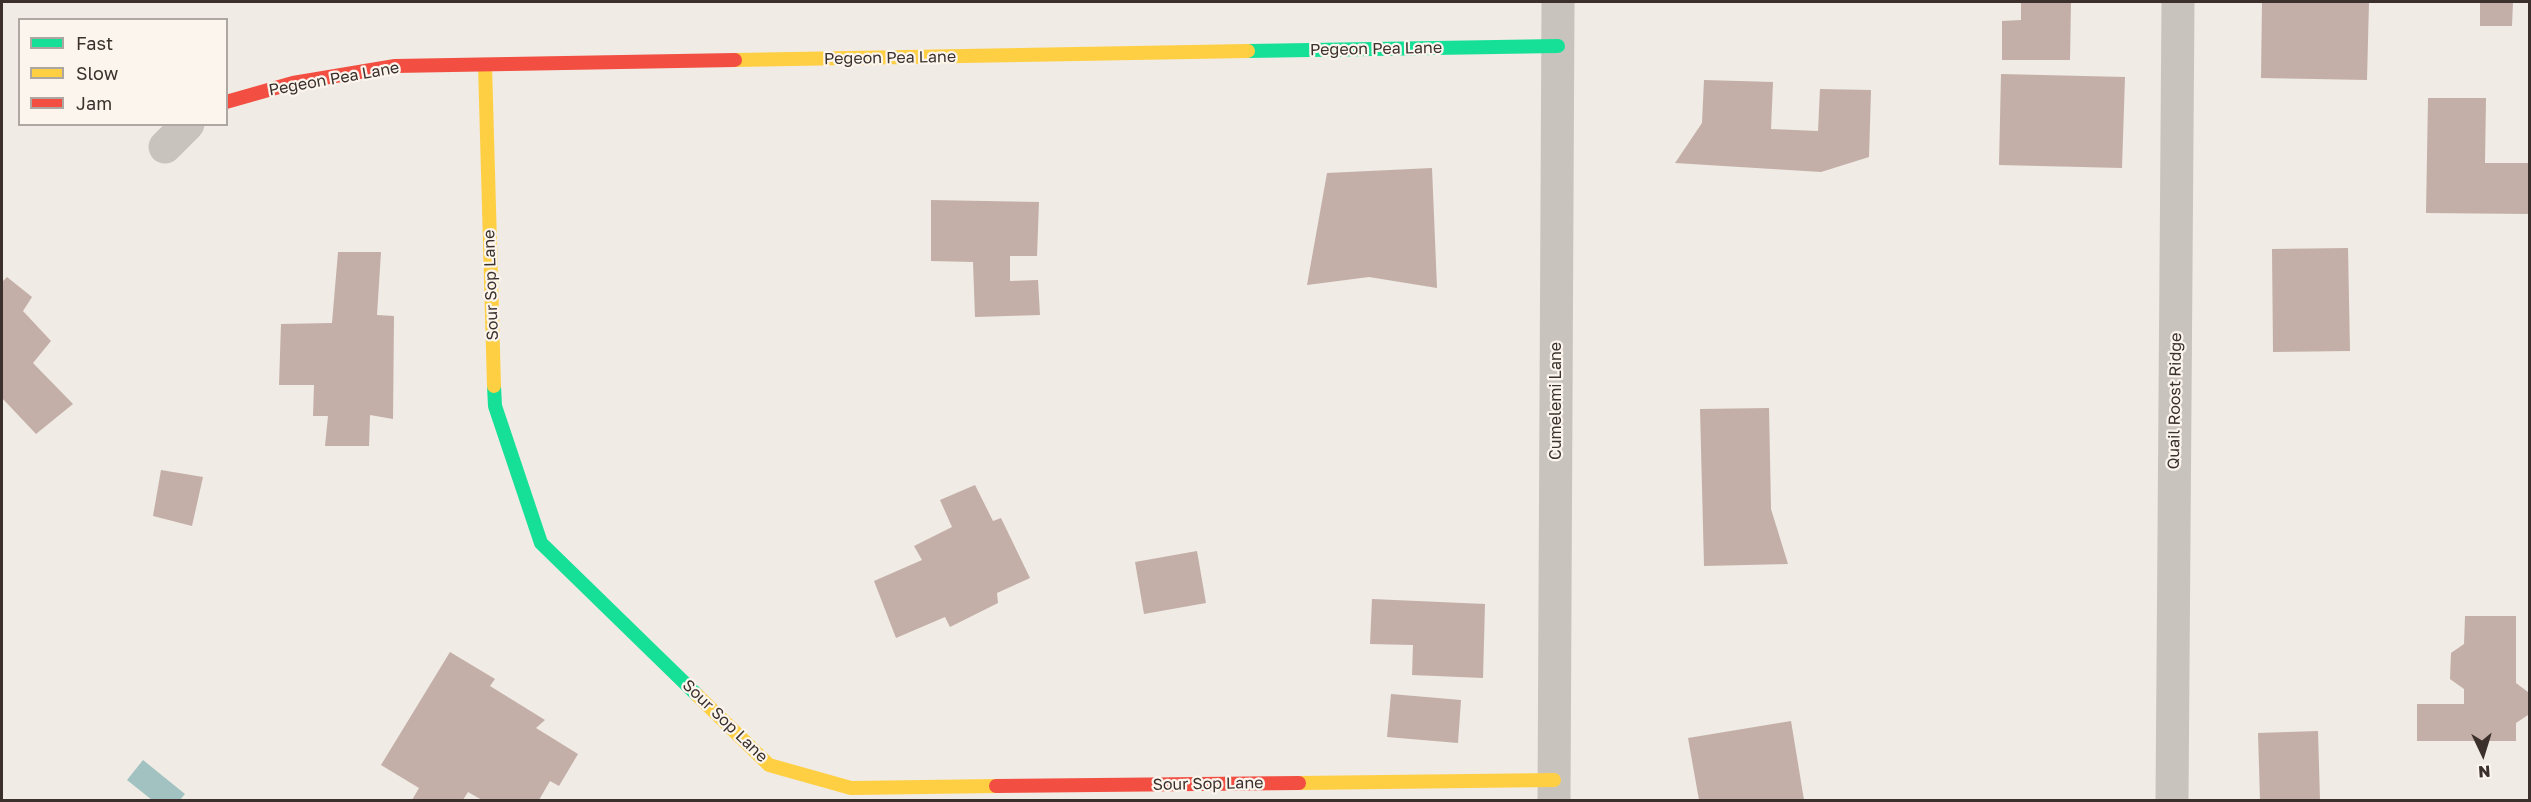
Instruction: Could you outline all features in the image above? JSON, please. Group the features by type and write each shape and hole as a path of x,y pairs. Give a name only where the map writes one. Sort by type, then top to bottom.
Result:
{"street":[{"name":"Cumelemi Lane","path":"1554,790 1558,2"},
{"name":"Quail Roost Ridge","path":"2172,801 2178,2"},
{"name":"Pegeon Pea Lane","path":"228,101 293,83 395,66 1558,46"},
{"name":"Sour Sop Lane","path":"485,65 495,406 542,543 769,765 851,788 1554,790"}],"water":[{"path":"143,760 185,794 180,800 152,800 127,780"}],"building":[{"path":"2021,2 2071,2 2070,60 2002,60 2002,21 2021,20"},
{"path":"2262,2 2369,2 2367,80 2261,78"},
{"path":"2480,2 2513,2 2512,26 2480,26"},
{"path":"2001,74 2125,77 2122,168 1999,165"},
{"path":"1704,80 1773,82 1771,129 1818,131 1820,89 1871,90 1869,157 1821,172 1675,163 1702,123"},
{"path":"2428,98 2486,98 2485,163 2530,163 2530,214 2426,213"},
{"path":"1432,168 1437,288 1369,277 1307,285 1327,173"},
{"path":"931,200 1039,202 1037,256 1010,256 1010,281 1038,280 1040,315 975,317 973,262 931,261"},
{"path":"2348,248 2350,351 2273,352 2272,249"},
{"path":"338,252 381,252 377,315 394,316 393,419 370,415 369,446 325,446 328,416 313,416 314,385 279,385 281,324 332,323"},
{"path":"7,277 32,297 23,311 51,341 33,363 73,404 36,434 2,398 2,282"},
{"path":"1769,408 1771,509 1788,564 1704,566 1700,409"},
{"path":"161,470 203,477 192,526 153,516"},
{"path":"975,485 993,521 1001,518 1030,578 997,593 998,603 950,627 945,617 896,638 874,581 922,560 914,546 952,527 940,500"},
{"path":"1197,551 1206,603 1144,614 1135,562"},
{"path":"1372,599 1485,604 1483,678 1412,675 1413,645 1370,644"},
{"path":"2465,616 2516,616 2516,683 2528,692 2528,715 2516,723 2516,741 2417,741 2417,704 2464,704 2464,689 2450,679 2451,653 2464,644"},
{"path":"450,652 495,679 490,686 545,720 536,728 578,754 559,786 550,781 539,800 482,800 468,792 463,800 412,800 419,788 381,765"},
{"path":"1391,694 1461,700 1458,743 1387,737"},
{"path":"1791,721 1804,800 1699,800 1688,738"},
{"path":"2318,731 2320,800 2260,800 2258,733"}],"traffic: fast":[{"path":"1248,51 1558,46"},
{"path":"494,386 495,406 541,543 697,695"}],"traffic: slow":[{"path":"735,60 1248,51"},
{"path":"485,65 494,386"},
{"path":"697,695 769,765 851,788 996,786"},
{"path":"1299,783 1554,780"}],"traffic: jam":[{"path":"228,101 293,83 395,66 735,60"},
{"path":"996,786 1299,783"}]}
